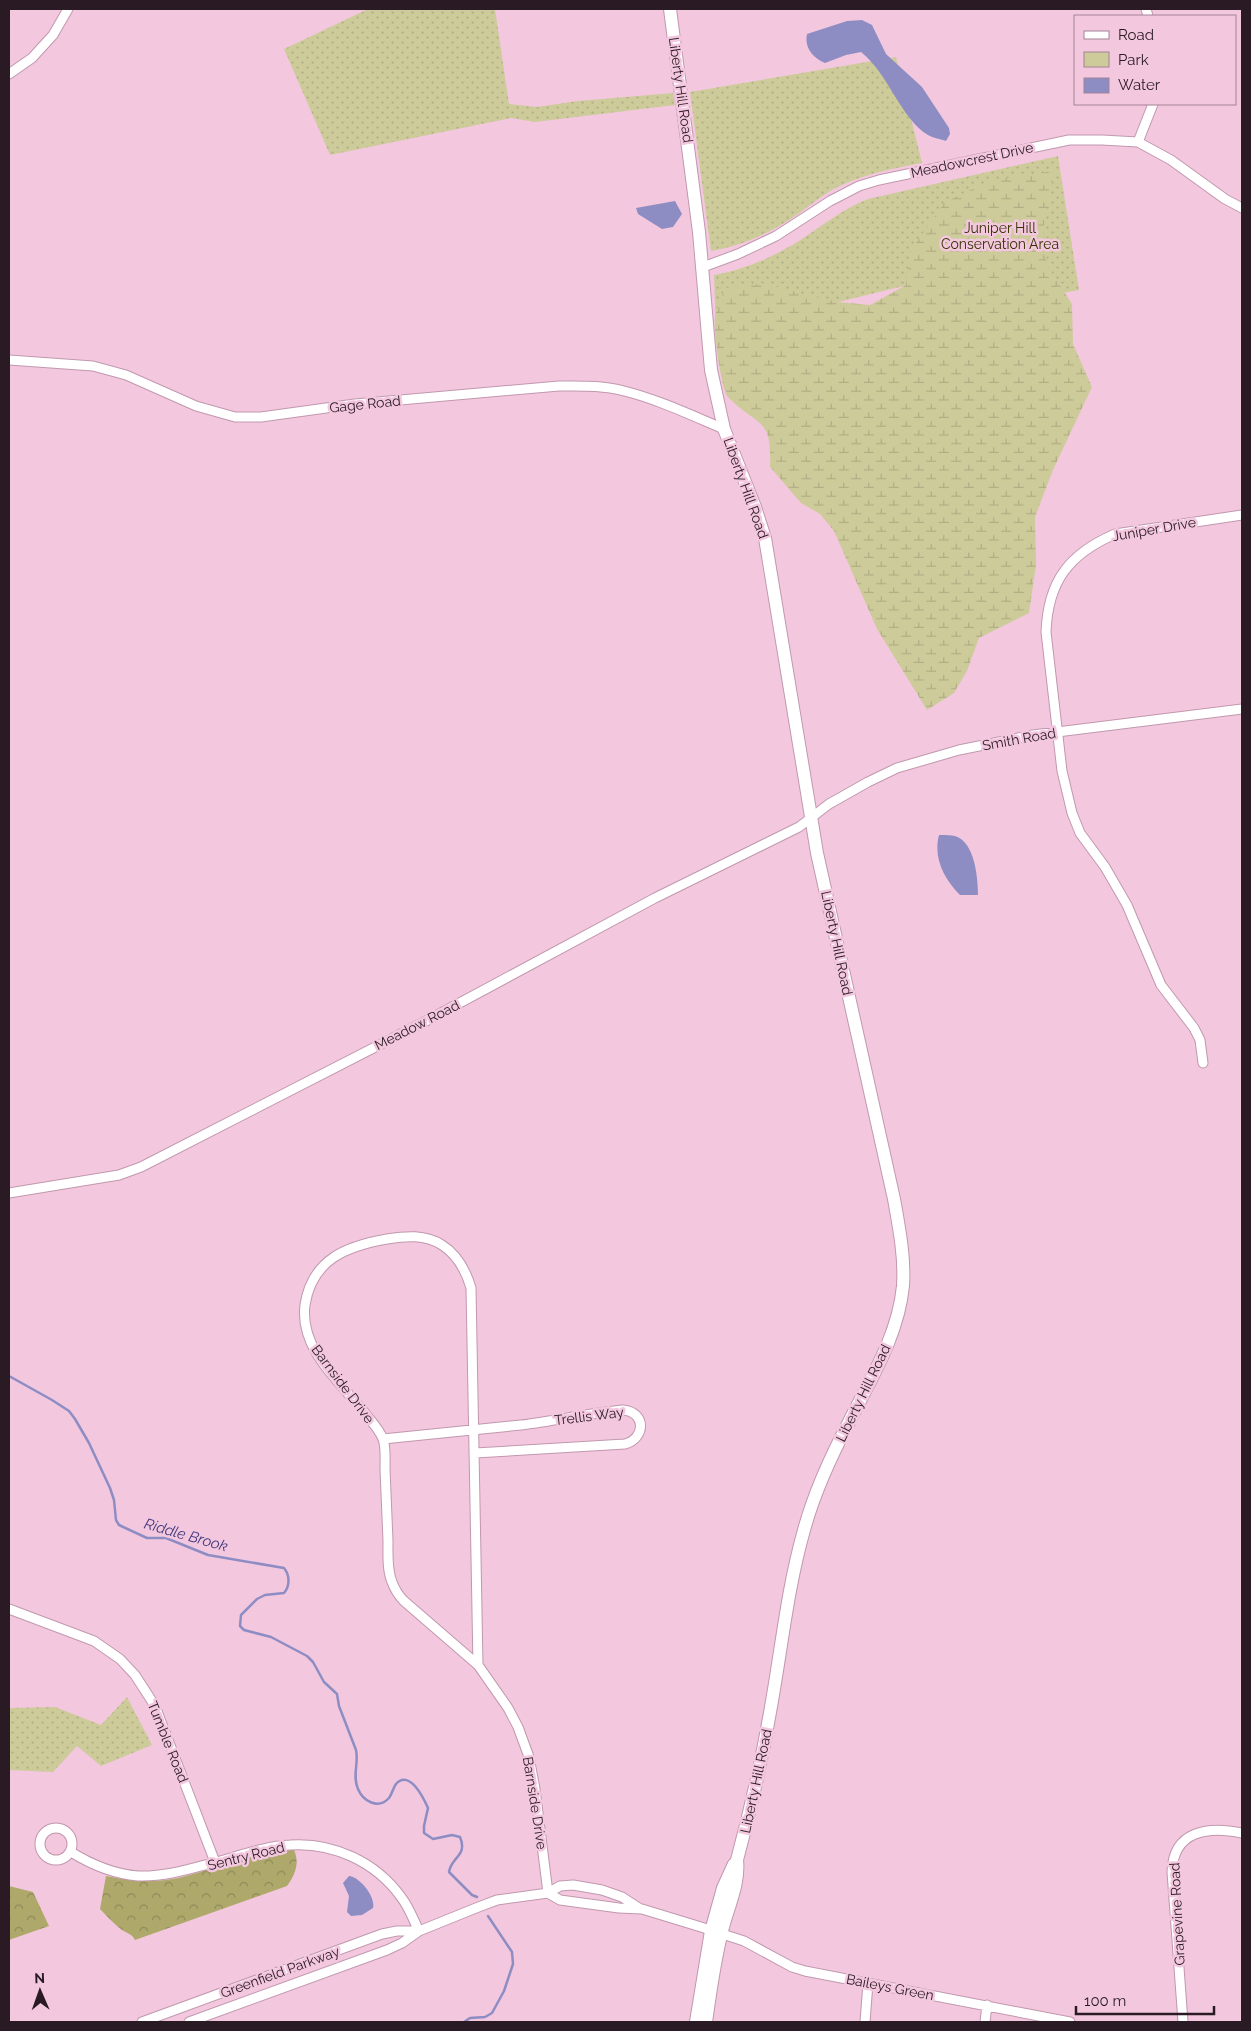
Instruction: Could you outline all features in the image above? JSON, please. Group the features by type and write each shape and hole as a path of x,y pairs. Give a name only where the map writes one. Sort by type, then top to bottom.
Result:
{"street":[{"path":"9,74 32,58 53,34 68,9"},
{"name":"Liberty Hill Road","path":"670,9 704,267 706,328 711,370 724,429 752,499 765,538 817,853 894,1199 901,1244 903,1284 895,1326 874,1375 830,1460 803,1531 759,1768 737,1860 731,1868 723,1888 706,2022"},
{"path":"1138,142 1153,105"},
{"name":"Meadowcrest Drive","path":"704,267 738,254 776,236 830,200 859,186 879,180 1069,140 1138,142 1172,160 1225,199 1242,208"},
{"name":"Gage Road","path":"9,360 93,366 126,375 196,406 235,417 261,417 356,404 559,386 588,386 624,391 655,401 724,429"},
{"name":"Juniper Drive","path":"1203,1063 1200,1040 1194,1028 1161,984 1124,898 1105,867 1080,833 1066,792 1062,771 1059,731 1046,632 1049,603 1053,589 1064,570 1095,542 1115,534 1242,514"},
{"name":"Smith Road","path":"812,819 829,804 897,768 959,750 1059,731 1242,709"},
{"name":"Meadow Road","path":"9,1193 110,1177 141,1167 428,1020 655,898 812,819"},
{"name":"Barnside Drive","path":"478,1664 472,1299 468,1278 458,1259 442,1245 422,1237 401,1237 359,1245 331,1259 323,1266 311,1284 304,1314 308,1336 317,1354 358,1404 383,1439 388,1561 392,1583 404,1601 478,1664 508,1708 518,1727 529,1757 536,1789 548,1893"},
{"name":"Trellis Way","path":"383,1439 519,1425 623,1410 628,1410 637,1415 641,1425 635,1439 625,1444 475,1453"},
{"name":"Tumble Road","path":"9,1609 94,1641 120,1659 135,1675 155,1706 215,1862"},
{"name":"Grapevine Road","path":"1183,2022 1172,1872 1175,1854 1184,1840 1198,1832 1216,1830 1242,1833"},
{"name":"Sentry Road","path":"71,1852 103,1869 138,1876 173,1873 269,1848 288,1845 309,1844 329,1848 349,1854 366,1864 386,1880 402,1898 419,1931"},
{"name":"Greenfield Parkway","path":"189,2022 387,1950 402,1943 419,1931 497,1900 548,1893 560,1886 586,1887 602,1890 622,1898 642,1910"},
{"name":"Greenfield Parkway","path":"548,1893 560,1900 642,1910 716,1932"},
{"name":"Greenfield Parkway","path":"142,2022 382,1934 397,1931 419,1931"},
{"name":"Liberty Hill Road","path":"696,2022 716,1932"},
{"name":"Baileys Green","path":"716,1932 744,1941 792,1967 1070,2022"},
{"path":"865,2022 868,1983"},
{"path":"985,2022 987,2005"}],"green space":[{"path":"368,9 495,9 509,104 537,107 578,101 673,93 675,105 535,122 511,118 330,155 284,49"},
{"path":"896,57 922,163 886,170 841,185 771,231 751,240 711,251 690,92"},
{"name":"Juniper Hill Conservation Area","path":"1058,156 1079,290 938,315 932,279 716,332 714,275 747,266 779,252 841,213 868,199"},
{"path":"1054,171 1043,230 1047,265 1072,304 1073,344 1092,387 1053,470 1035,517 1036,565 1029,613 979,638 967,671 954,693 927,710 877,629 834,531 820,514 801,503 770,467 770,450 766,430 738,407 725,392 715,333 716,314 725,288 766,283 838,302 870,305 906,285 911,250 945,202 991,180"},
{"path":"127,1697 152,1745 101,1766 77,1746 53,1772 9,1770 9,1708 55,1707 101,1725"},
{"path":"294,1850 297,1864 287,1886 135,1940 100,1909 106,1876 142,1881 169,1880 250,1857"},
{"path":"9,1886 33,1892 49,1926 9,1940"}],"water":[{"path":"862,20 872,25 886,54 922,87 949,128 950,134 946,141 930,136 918,128 871,61 861,52 846,55 825,63 810,52 806,39 807,34 847,21"},
{"path":"675,201 682,214 673,227 662,229 638,214 636,208"},
{"path":"939,835 955,836 967,845 976,870 978,895 960,895 949,882 939,860"},
{"path":"349,1876 358,1880 372,1898 373,1908 362,1915 351,1916 347,1912 349,1896 343,1883"}],"waterway":[{"name":"Riddle Brook","path":"9,1376 69,1411 75,1419 89,1443 110,1488 114,1500 116,1520 119,1525 147,1538 166,1538 208,1555 284,1568 288,1580 284,1593 265,1595 257,1599 241,1615 240,1626 244,1630 271,1637 307,1656 313,1662 324,1682 337,1694 339,1706 356,1750 356,1784 360,1793 367,1800 376,1804 385,1802 396,1784 401,1780 406,1780 416,1787 428,1808 424,1833 433,1839 452,1835 460,1837 462,1843 461,1852 450,1867 449,1872 472,1895 477,1897"},
{"name":"Riddle Brook","path":"464,2022 470,2018 485,2017 492,2013 504,1991 513,1964 512,1952 488,1916"}]}
